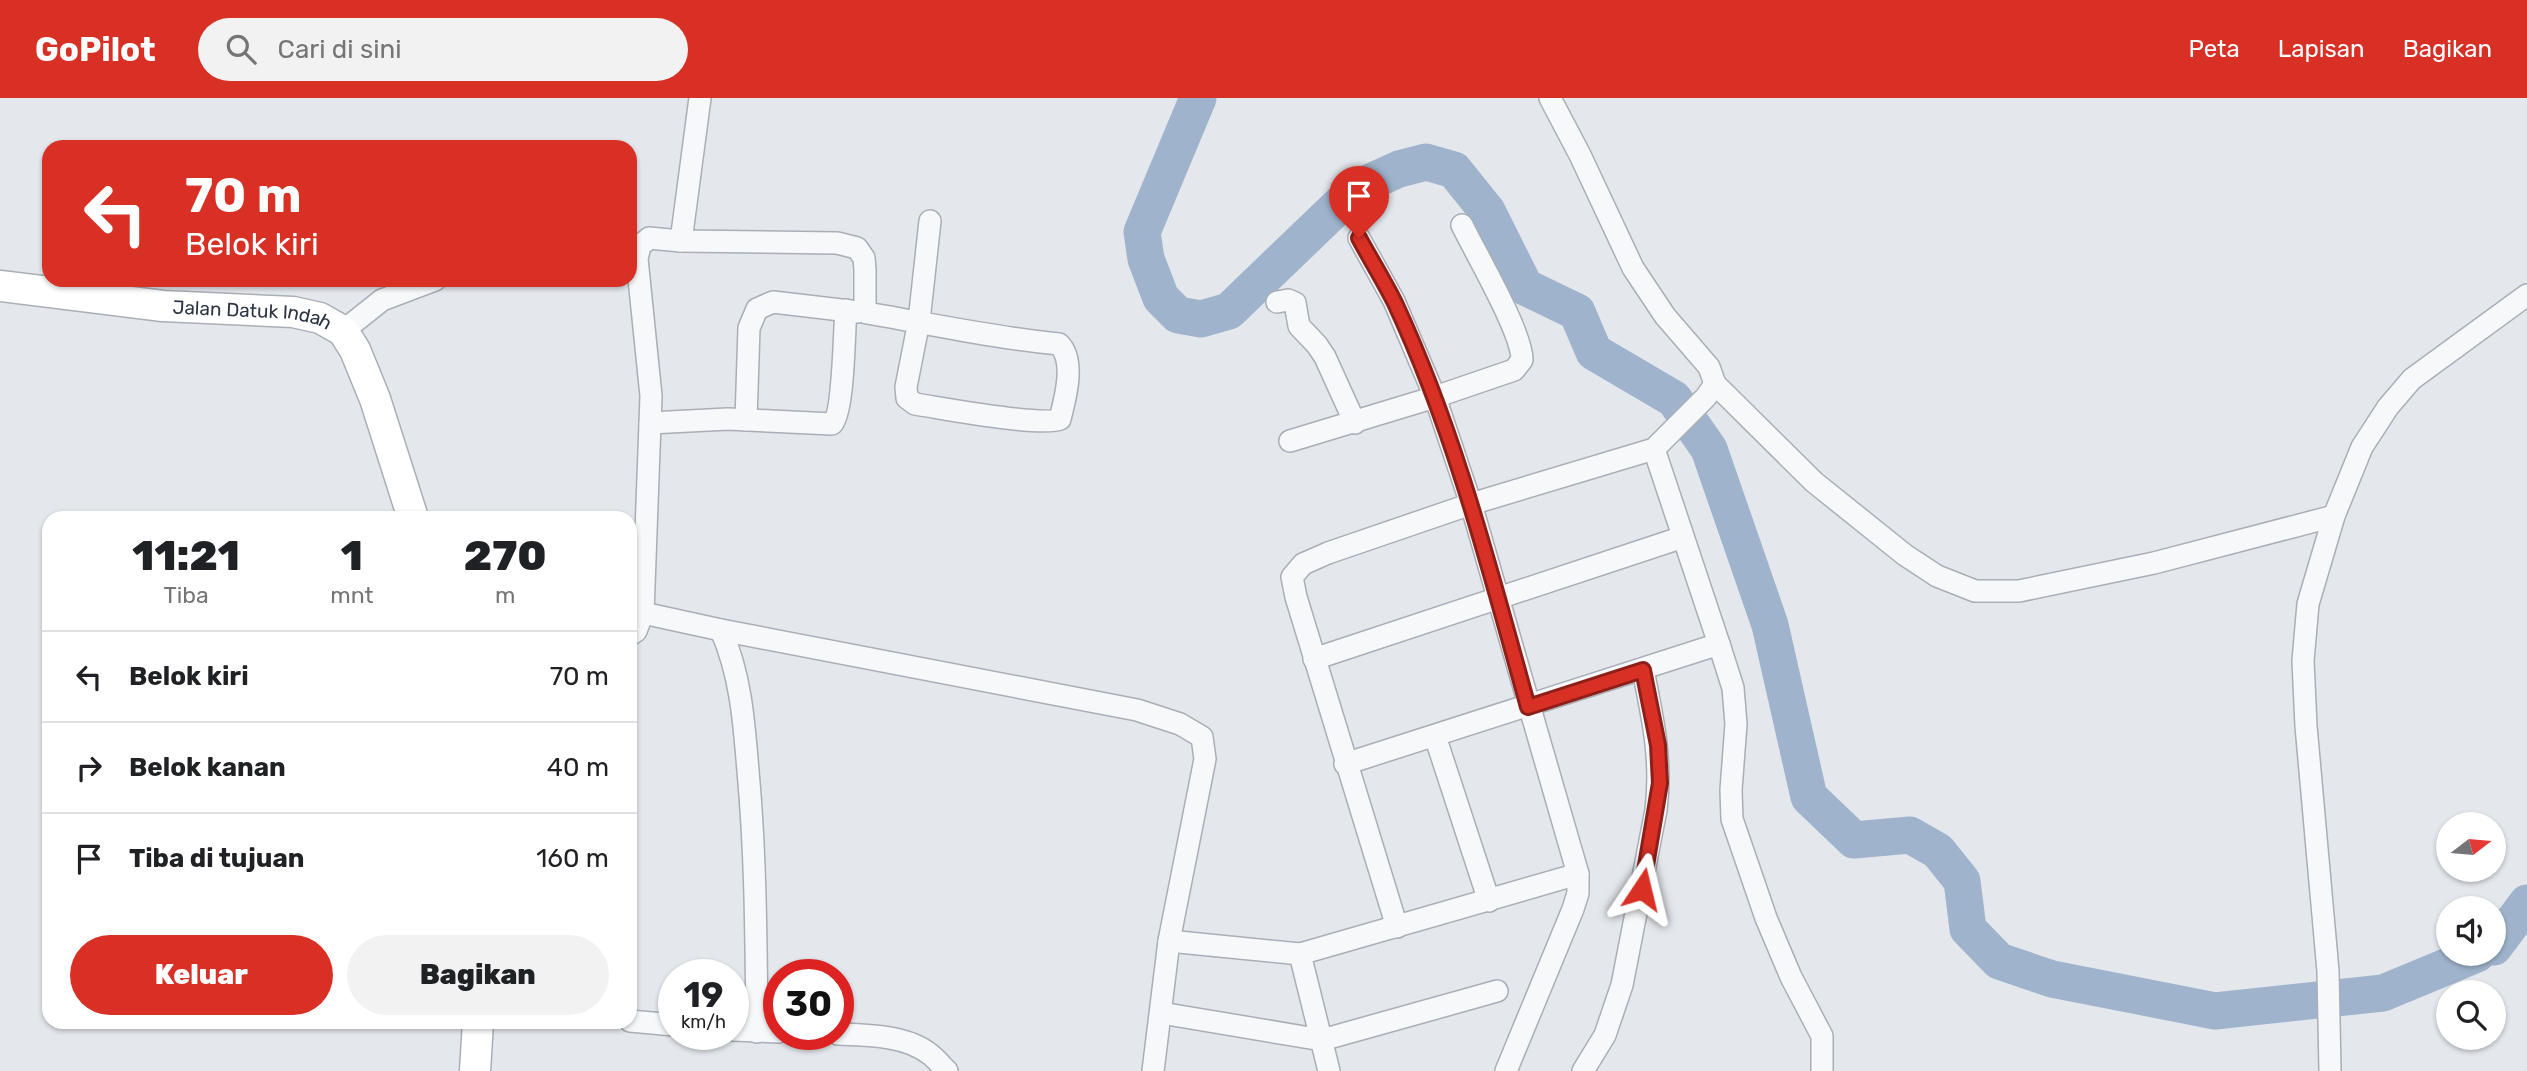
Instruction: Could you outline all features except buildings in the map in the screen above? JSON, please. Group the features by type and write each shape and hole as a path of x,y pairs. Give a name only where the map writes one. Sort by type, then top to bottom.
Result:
{"street":[{"path":"681,241 700,98"},
{"path":"1397,927 1345,764 1292,577 1303,564 1471,504 1654,449 1711,390 1714,375 1665,316 1633,268 1550,98"},
{"path":"746,420 749,328 757,309 773,302 867,313 919,321 1059,344 1065,352 1068,368 1060,419 1045,422 915,404 907,398 906,387 919,321 930,221"},
{"path":"1290,441 1355,423 1514,370 1522,359 1520,343 1462,225"},
{"path":"1359,238 1394,301 1435,397 1471,504 1528,707 1559,800 1578,874 1578,893 1573,909 1506,1071"},
{"path":"637,628 643,613 651,396 637,259 639,240 838,243 858,248 864,258 867,313"},
{"name":"Jalan Datuk Indah","path":"0,286 163,306 292,312 320,318 343,331 355,350 375,399 411,511"},
{"path":"343,331 382,300 416,287"},
{"path":"2330,1071 2328,971 2306,726 2303,661 2308,604 2334,516 2362,447 2388,407 2412,379 2527,295"},
{"path":"1277,302 1288,300 1295,303 1299,326 1325,357 1355,423"},
{"path":"650,423 746,420 825,425 835,421 840,402 846,310"},
{"path":"1711,390 1814,481 1905,555 1937,576 1975,592 2019,591 2154,563 2334,516"},
{"path":"1654,449 1732,688 1737,724 1731,790 1732,819 1766,918 1791,977 1822,1036 1822,1071"},
{"path":"1314,659 1684,537"},
{"path":"643,613 1138,710 1180,724 1202,737 1205,760 1168,941 1153,1071"},
{"path":"721,630 740,686 763,959"},
{"path":"1345,764 1719,644"},
{"path":"1583,1071 1605,1035 1622,985 1656,810 1660,783 1658,745 1643,670"},
{"path":"1435,736 1489,901"},
{"path":"1168,941 1300,954 1578,874"},
{"path":"1300,954 1329,1071"},
{"path":"1161,1013 1322,1040 1497,991"},
{"path":"637,1022 658,1024"},
{"path":"475,1071 478,1029"},
{"path":"854,1034 901,1041 929,1053 947,1071"}],"waterway":[{"path":"1198,98 1142,232 1146,259 1161,298 1178,315 1201,319 1229,311 1357,188 1399,169 1426,162 1454,170 1487,211 1525,287 1577,312 1594,352 1674,399 1709,449 1770,625 1809,797 1854,840 1910,835 1938,851 1962,881 1968,929 1999,961 2052,979 2215,1011 2383,993 2448,966"},
{"path":"2506,931 2527,903"}],"route":[{"path":"1359,238 1394,301 1435,397 1471,504 1528,707 1643,670 1658,745 1660,783 1642,889"}]}
